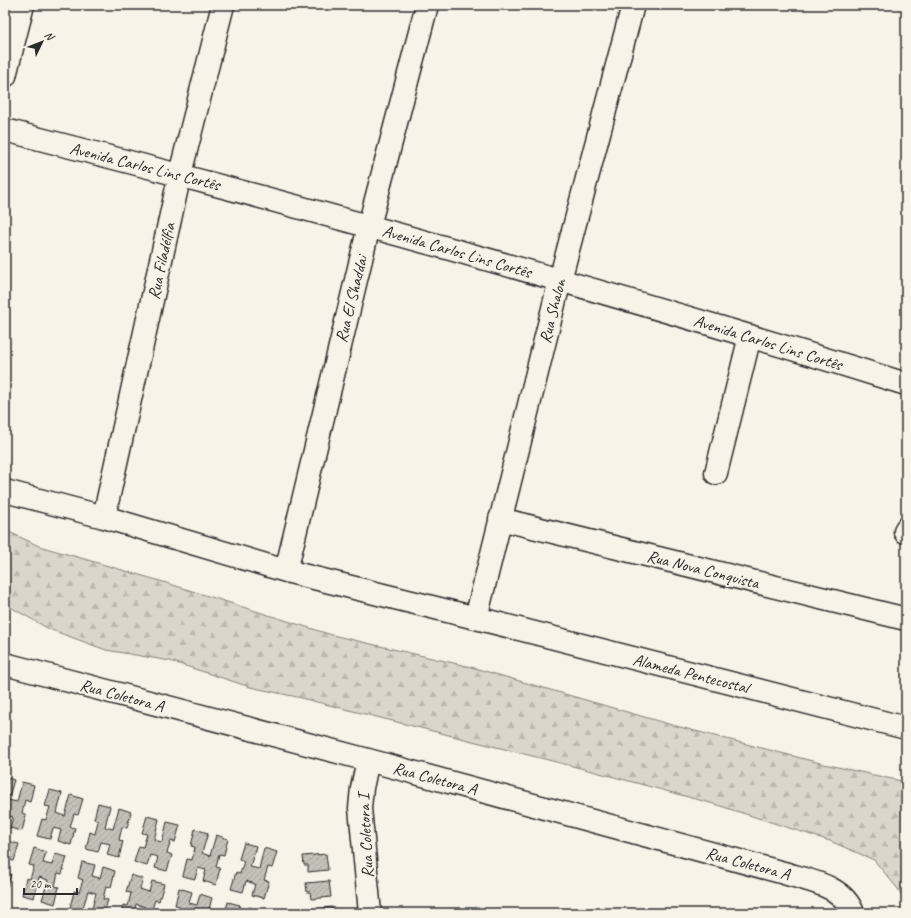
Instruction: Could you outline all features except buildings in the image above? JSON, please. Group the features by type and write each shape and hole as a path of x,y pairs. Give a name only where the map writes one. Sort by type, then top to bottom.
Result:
{"street":[{"path":"5,76 23,5"},
{"name":"Rua Filadélfia","path":"104,517 180,174 223,5"},
{"name":"Rua El Shaddai","path":"286,571 369,226 427,5"},
{"name":"Rua Shalon","path":"476,618 560,280 633,5"},
{"name":"Avenida Carlos Lins Cortês","path":"5,130 180,174 369,226 560,280 906,384"},
{"path":"716,473 750,336"},
{"name":"Alameda Pentecostal","path":"5,491 104,517 286,571 906,728"},
{"name":"Rua Nova Conquista","path":"500,519 906,619"},
{"name":"Rua Coletora A","path":"5,664 368,760 784,873 828,886 839,894 850,906 853,913"},
{"name":"Rua Coletora I","path":"368,760 362,788 360,808 370,913"}],"green space":[{"path":"5,530 39,546 157,580 332,635 471,667 672,725 824,764 906,782 906,903 898,889 874,860 830,841 714,804 592,771 297,697 250,687 170,661 106,650 49,629 5,604"}]}
